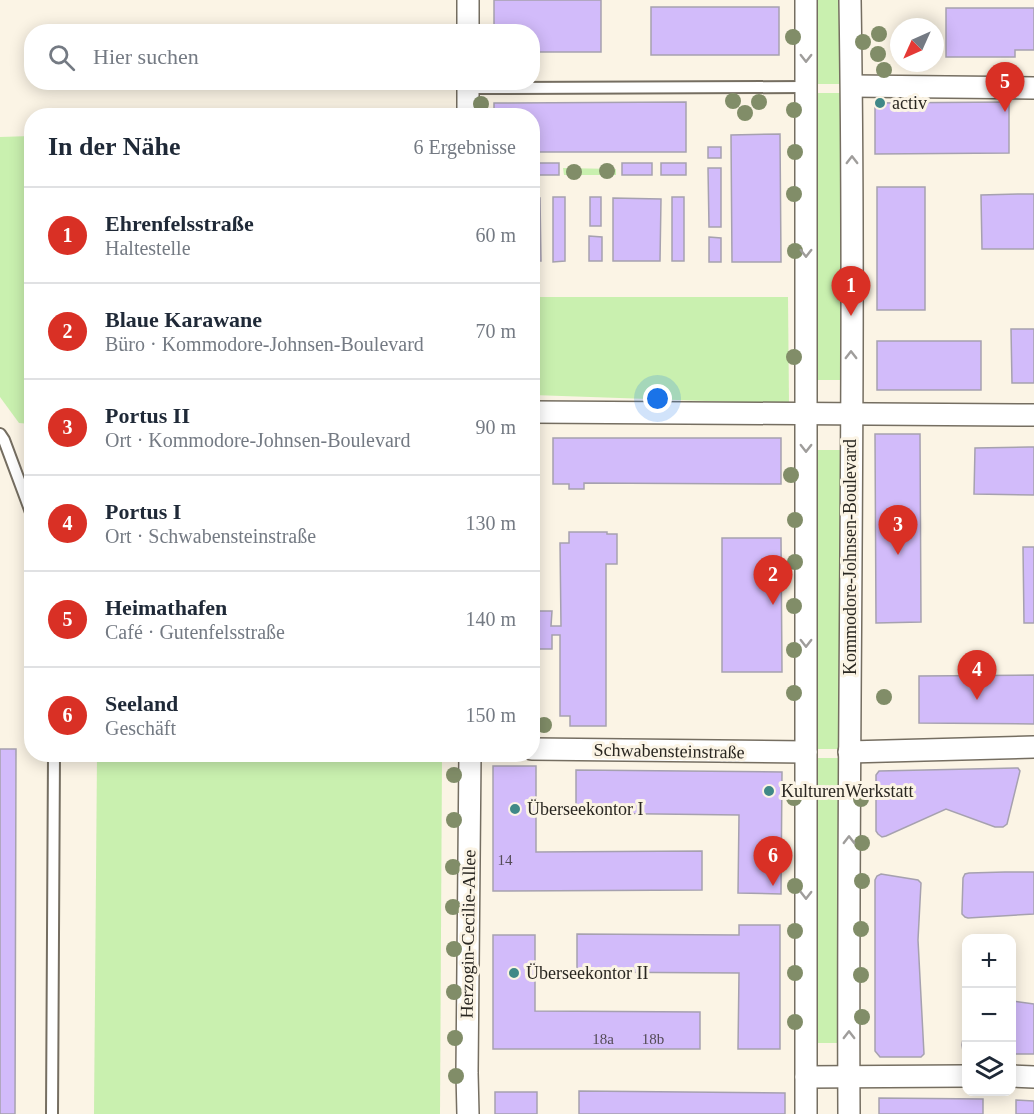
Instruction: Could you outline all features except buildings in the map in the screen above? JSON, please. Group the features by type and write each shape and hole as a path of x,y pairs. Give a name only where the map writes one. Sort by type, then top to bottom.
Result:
{"street":[{"path":"468,0 468,24"},
{"path":"806,0 806,1114"},
{"name":"Kommodore-Johnsen-Boulevard","path":"849,1114 852,413 850,0"},
{"path":"852,86 1034,88"},
{"path":"468,90 468,108"},
{"path":"540,412 1034,415"},
{"path":"849,752 1034,747"},
{"name":"Schwabensteinstraße","path":"540,749 806,752"},
{"name":"Herzogin-Cecilie-Allee","path":"468,1114 470,762"},
{"path":"806,1077 962,1076"},
{"path":"1016,1077 1034,1077"}],"lane":[{"path":"540,85 806,87"},
{"path":"0,434 24,494"},
{"path":"52,1114 54,762"}],"green space":[{"path":"814,0 842,0 842,84 814,84"},
{"path":"814,93 841,93 841,380 814,380"},
{"path":"24,136 24,423 19,423 0,397 0,137"},
{"path":"563,168 616,169 616,175 564,175"},
{"path":"540,297 788,297 789,404 540,395"},
{"path":"814,450 842,450 842,749 814,749"},
{"path":"814,758 842,758 842,1043 814,1043"},
{"path":"97,762 442,762 440,1114 94,1114"}],"place":[{"name":"activ","path":"880,103"},
{"name":"Heimathafen","path":"1005,112"},
{"name":"Ehrenfelsstraße","path":"851,316"},
{"name":"Portus II","path":"898,555"},
{"name":"Blaue Karawane","path":"773,605"},
{"name":"Portus I","path":"977,700"},
{"name":"KulturenWerkstatt","path":"769,791"},
{"name":"Überseekontor I","path":"515,809"},
{"name":"Seeland","path":"773,886"},
{"name":"Überseekontor II","path":"514,973"}]}
